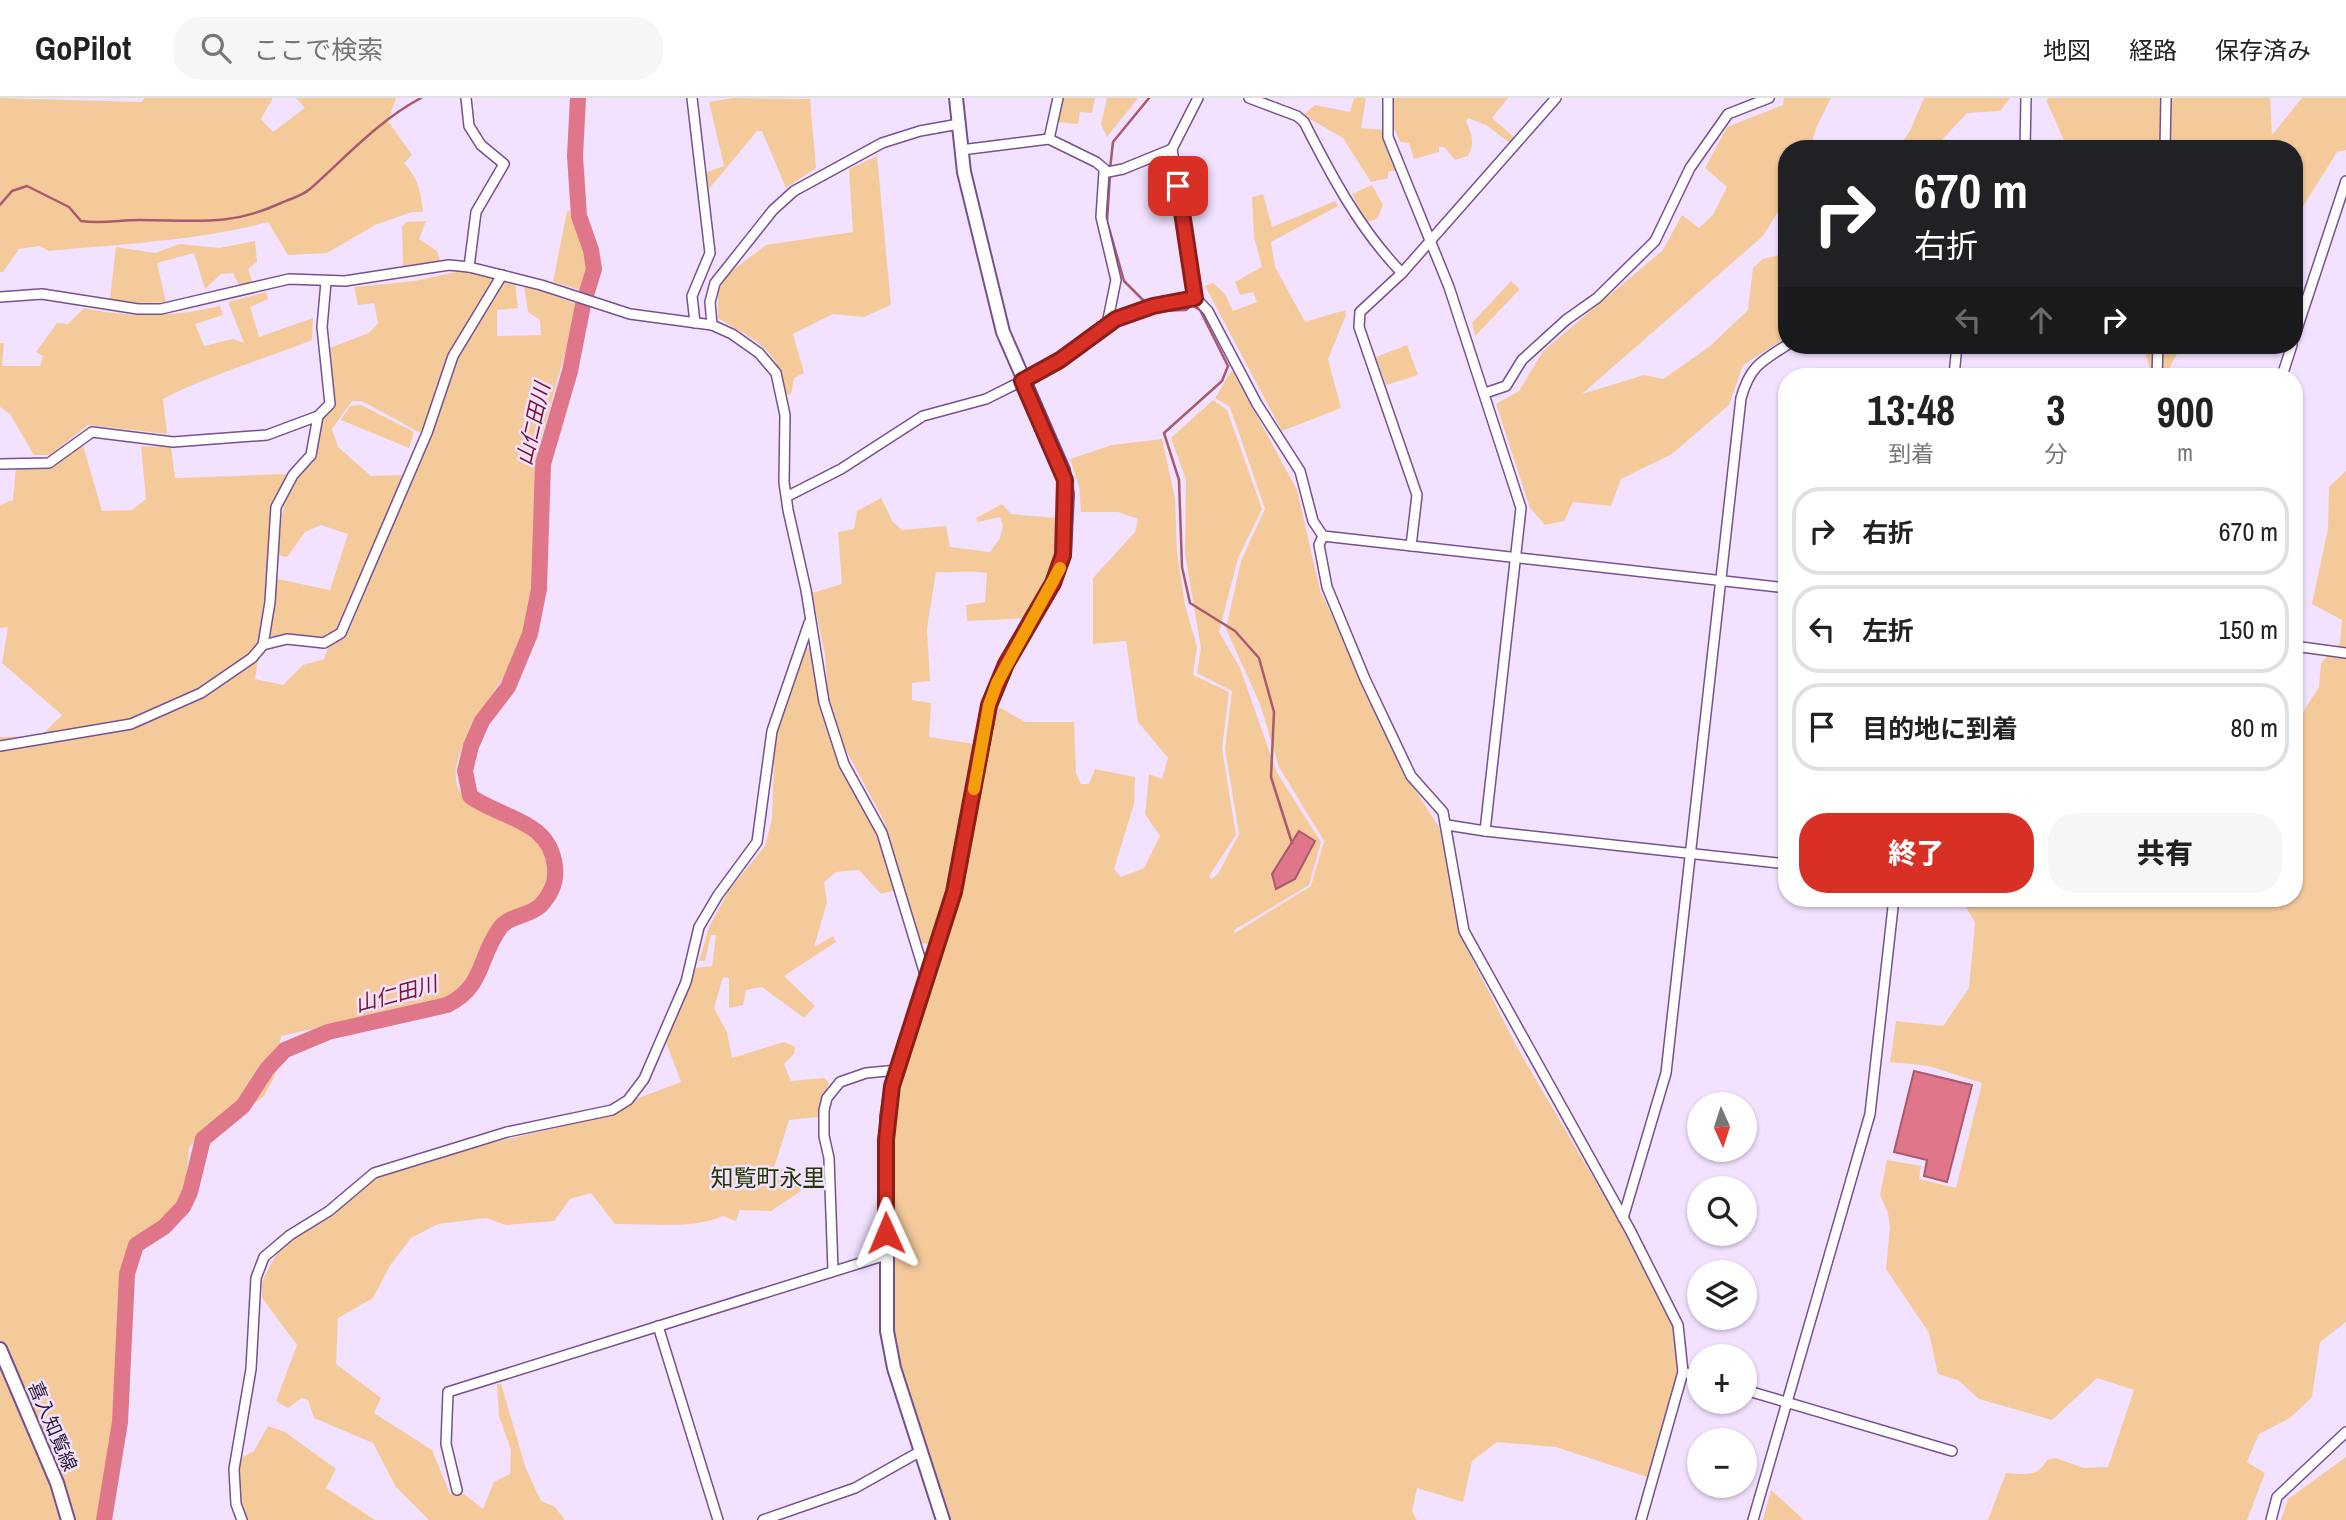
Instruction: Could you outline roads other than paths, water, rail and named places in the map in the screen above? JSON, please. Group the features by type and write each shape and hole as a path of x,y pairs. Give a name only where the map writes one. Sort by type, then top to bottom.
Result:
{"street":[{"path":"466,98 468,127 481,145 504,164 476,212 469,267"},
{"path":"692,98 710,253 692,296 695,323"},
{"path":"943,1520 889,1348 886,1255 887,1117 898,1070 954,892 989,705 1006,664 1053,583 1063,555 1065,480 1022,381 1001,323 961,150 956,98"},
{"path":"1049,139 1058,98"},
{"path":"1198,98 1172,149 1195,298 1208,311 1257,404 1300,471 1314,522 1323,536"},
{"path":"1249,98 1297,116 1304,122 1346,199 1385,255 1402,273"},
{"path":"1388,98 1388,137 1449,287 1521,508 1485,831"},
{"path":"1411,546 1416,495 1359,327 1360,312 1430,245 1556,98"},
{"path":"1485,393 1506,386 1522,360 1566,320 1597,298 1655,241 1690,168 1728,114 1769,98"},
{"path":"2025,140 2026,98"},
{"path":"2165,140 2166,98"},
{"path":"712,326 710,302 715,283 788,195 882,143 919,131 959,124"},
{"path":"961,150 1049,139 1096,162 1108,172"},
{"path":"1108,172 1172,149"},
{"path":"1107,324 1116,280 1101,216 1108,172"},
{"path":"2303,311 2346,181"},
{"path":"0,297 42,294 138,309 161,309 289,279 326,282 449,265 502,275 630,314 712,326 732,334 759,353 776,373 785,415 784,482 831,726 844,764 871,808 882,833 927,982"},
{"path":"0,746 131,724 201,693 252,658 264,645 287,639 324,643 341,634 348,623 427,433 453,356 502,275"},
{"path":"0,464 49,463 92,432 173,442 267,435 318,416 330,404 322,327 326,282"},
{"path":"788,496 841,469 923,416 986,399 1022,381 1060,360 1107,324 1151,307 1195,298"},
{"path":"1623,1218 1666,1073 1741,398 1748,377 1756,366 1778,351"},
{"path":"264,645 270,602 276,508 293,475 312,455 318,416"},
{"path":"1323,536 1778,587"},
{"path":"1323,536 1319,545 1327,587 1365,679 1411,776 1443,812 1464,931 1623,1218 1678,1325 1683,1372 1641,1520"},
{"path":"242,1520 236,1504 234,1469 242,1406 251,1369 257,1278 264,1257 290,1236 329,1212 374,1172 507,1132 612,1110 628,1100 644,1079 686,982 699,927 718,895 758,842 772,731 809,621"},
{"path":"2303,647 2346,653"},
{"path":"1447,825 1778,863"},
{"path":"1753,1520 1870,1114 1893,907"},
{"path":"833,1270 829,1158 824,1136 827,1098 840,1082 866,1073 898,1070"},
{"path":"457,1490 446,1444 448,1392 886,1255"},
{"path":"658,1326 718,1520"},
{"name":"喜入知覧線","path":"0,1349 57,1483 68,1520"},
{"path":"1683,1372 1687,1373"},
{"path":"1757,1393 1952,1451"},
{"path":"2271,1520 2277,1497 2346,1432"},
{"path":"763,1520 855,1488 921,1451"}],"waterway":[{"path":"0,205 12,191 27,186 69,207 81,221 194,221 245,216 307,191 376,128 421,98"},
{"name":"山仁田川","path":"104,1520 120,1422 127,1274 136,1245 164,1227 183,1207 190,1192 203,1139 243,1106 267,1069 285,1050 328,1032 447,1005 459,997 475,980 500,928 536,909 545,901 552,888 555,867 551,851 544,839 522,822 470,796 465,771 471,746 482,721 508,687 530,634 539,589 543,464 570,371 583,305 594,269 591,250 579,216 575,156 578,98"},
{"path":"1110,169 1113,142 1149,98"},
{"path":"1110,175 1107,221 1124,281 1147,304"},
{"path":"1152,308 1156,311 1186,310 1192,305 1200,310 1228,366 1222,381 1164,433 1179,480 1182,567 1190,603 1235,631 1259,658 1274,712 1271,777 1292,843"}],"district":[{"name":"知覧町永里","path":"768,1177"}]}
